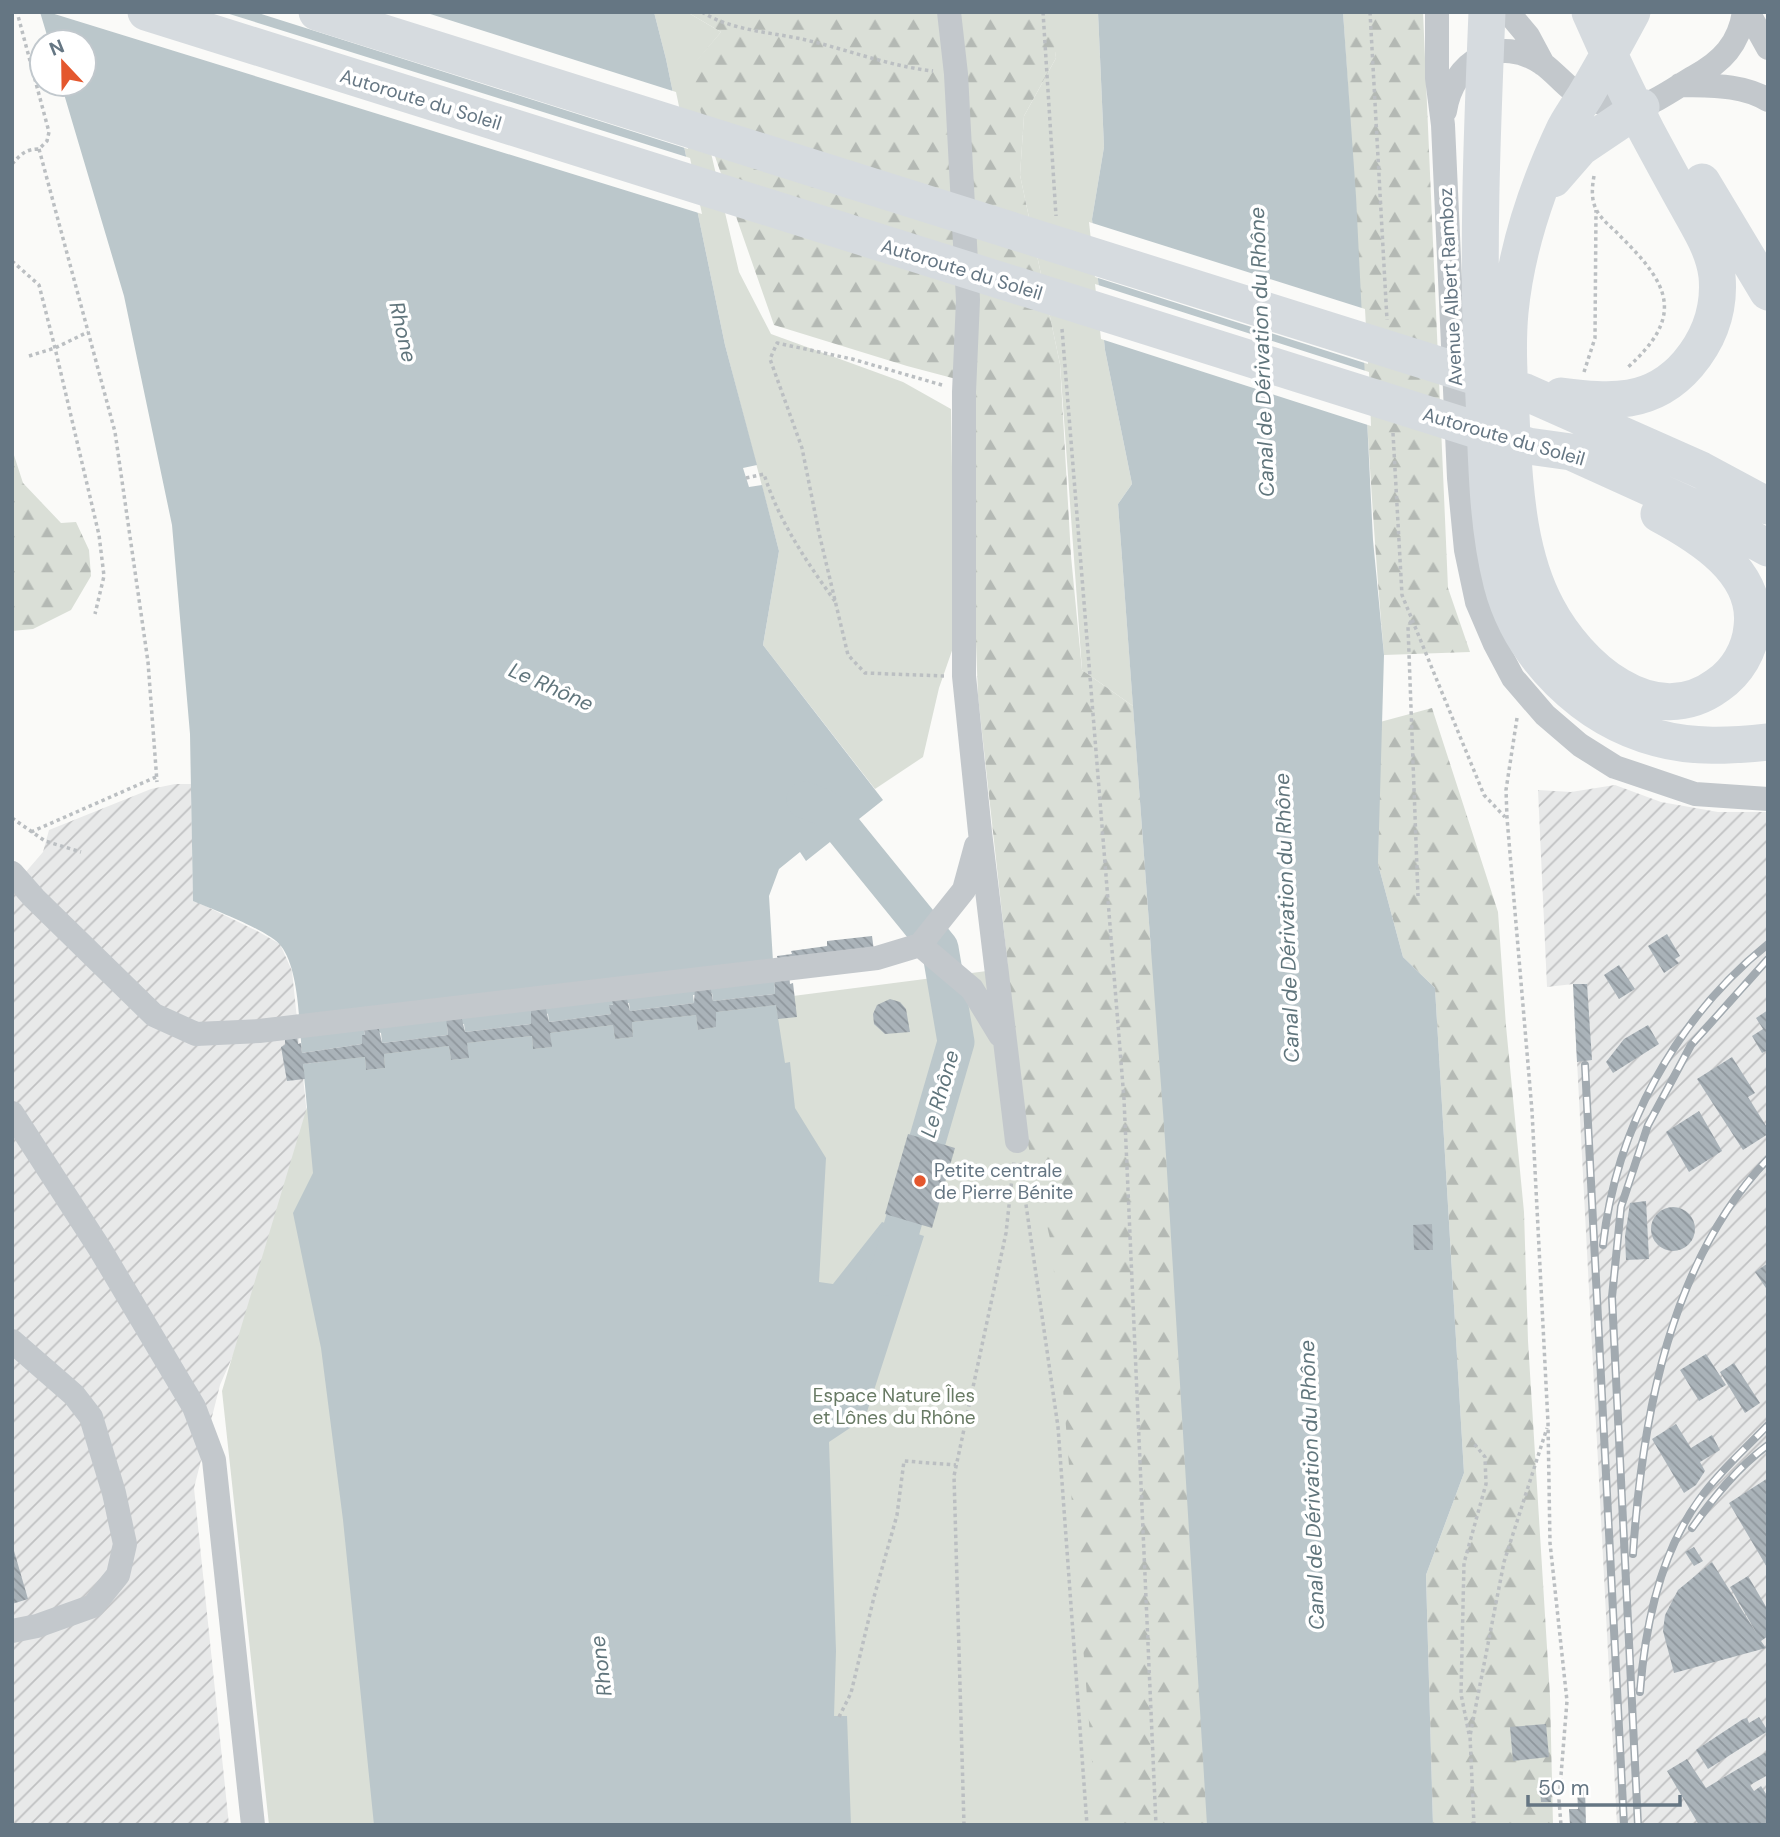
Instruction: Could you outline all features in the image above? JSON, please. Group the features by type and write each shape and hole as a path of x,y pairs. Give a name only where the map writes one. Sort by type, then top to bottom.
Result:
{"highway":[{"name":"Autoroute du Soleil","path":"146,12 1528,446 1571,452 1697,509 1768,548"},
{"name":"Autoroute du Soleil","path":"317,12 1525,392 1701,470 1768,506"},
{"path":"1487,12 1480,164 1480,316 1489,482 1497,560 1509,604 1528,642 1553,674 1580,699 1606,717 1637,732 1677,742 1717,745 1768,742"},
{"path":"1590,12 1659,110 1768,292"},
{"path":"1525,392 1604,401 1639,397 1661,387 1682,371 1696,355 1709,331 1717,298 1717,274 1711,252 1659,110 1617,12"},
{"path":"1528,446 1566,471 1623,495 1675,523 1698,537 1729,564 1748,593 1753,620 1750,642 1738,665 1722,683 1700,696 1679,702 1656,702 1630,692 1605,677 1578,651 1552,616 1536,585 1527,557 1515,482 1508,348 1517,271 1539,195 1567,126 1632,12"},
{"path":"1539,195 1580,148 1659,110"}],"street":[{"path":"949,12 956,74 968,300 964,392 964,676 1017,1140"},
{"name":"Avenue Albert Ramboz","path":"1437,12 1437,78 1443,125 1458,478 1466,550 1477,602 1494,644 1522,689 1545,715 1580,745 1615,767 1695,794 1768,799"},
{"path":"1508,12 1528,36 1543,64"},
{"path":"1659,110 1722,59 1740,32 1746,12"},
{"path":"1746,12 1768,48"},
{"path":"1443,125 1446,103 1462,72 1478,57 1496,51 1532,58 1584,97 1615,105 1659,110 1729,87 1742,89 1768,100"},
{"path":"12,873 34,898 154,1015 196,1034 259,1031 877,958 920,945 964,890 980,832"},
{"path":"920,945 972,989 1004,1041"},
{"path":"12,1113 100,1250 194,1407 214,1460 253,1825"},
{"path":"12,1341 74,1395 91,1417 114,1493 125,1544 118,1575 93,1606 37,1626 12,1631"}],"path":[{"path":"12,164 30,149 39,149 47,141 49,132 17,12"},
{"path":"702,12 717,22 808,40 906,68 956,74"},
{"path":"1043,12 1056,220"},
{"path":"31,832 157,779 148,662 115,432 39,149"},
{"path":"1581,380 1595,338 1596,209 1592,194 1596,169"},
{"path":"1596,209 1643,259 1657,279 1664,297 1664,317 1658,333 1641,356 1624,370"},
{"path":"12,261 39,285 99,535 104,576 95,614"},
{"path":"1062,317 1124,1100 1156,1825"},
{"path":"29,356 55,348 88,332"},
{"path":"964,392 852,359 777,343 770,359 802,448 848,654 865,673 964,676"},
{"path":"746,478 764,474 768,488 802,556 838,606"},
{"path":"1411,621 1408,628 1418,896"},
{"path":"1522,689 1506,790 1532,1111 1548,1423 1550,1542 1567,1701 1559,1800 1560,1825"},
{"path":"12,818 46,841 81,852"},
{"path":"964,1825 954,1476 1006,1233 1017,1140"},
{"path":"1017,1140 1058,1427 1087,1825"},
{"path":"1470,1736 1504,1562 1548,1423"},
{"path":"1472,1441 1485,1457 1486,1484 1464,1563 1461,1694 1470,1736 1474,1825"},
{"path":"839,1717 851,1693 897,1515 904,1461 956,1465"}],"shaded area":[{"path":"191,784 193,900 280,944 292,971 313,1173 220,1385 194,1488 229,1825 12,1825 12,888 43,852 49,830 151,789"},
{"path":"1615,785 1661,802 1718,812 1768,812 1768,1825 1617,1825 1573,984 1547,987 1538,790 1571,792"}],"green space":[{"path":"654,12 687,12 721,32 691,68 739,272 771,334 903,382 951,409 955,642 939,688 923,757 875,789 763,645 779,551 725,345"},
{"path":"687,12 1051,12 1056,58 1024,116 1020,175 1060,364 1071,556 1082,670 1133,706 1165,1139 1207,1825 1097,1825 1052,1247 1027,1140 978,696 974,592 975,384 774,325 704,125 690,68 721,32"},
{"path":"1049,12 1098,12 1104,147 1092,219 1105,350 1132,484 1118,504 1133,706 1082,670 1060,364 1020,175 1024,116 1056,58"},
{"path":"1343,12 1423,12 1448,588 1470,652 1384,655"},
{"path":"12,449 23,483 61,523 76,522 89,550 91,576 71,610 33,629 12,631"},
{"path":"1432,708 1498,912 1524,1212 1528,1341 1550,1696 1553,1825 1433,1825 1426,1575 1464,1473 1435,988 1403,957 1378,864 1380,722"},
{"name":"Espace Nature Îles et Lônes du Rhône","path":"1288,932 1344,1825 269,1825 222,1391 322,1057"}],"water":[{"name":"Rhone","path":"40,12 654,12 725,345 757,465 743,468 749,487 762,485 779,551 763,645 883,800 806,861 800,852 779,869 769,896 775,994 713,1001 712,993 693,995 694,1003 630,1011 629,1003 610,1005 611,1014 549,1022 548,1014 531,1007 531,1024 465,1032 464,1024 447,1025 448,1035 382,1043 381,1033 363,1027 365,1035 362,1035 362,1044 302,1053 295,982 281,946 253,927 193,901 190,734 172,525 124,296 65,98 98,98 98,28 45,28"},
{"name":"Canal de Dérivation du Rhône","path":"1098,12 1343,12 1356,196 1373,540 1384,655 1378,864 1403,957 1435,988 1464,1473 1426,1575 1433,1825 1207,1825 1165,1139 1118,504 1132,484 1105,350 1092,219 1104,147"},
{"name":"Rhone","path":"776,1005 785,1063 790,1062 795,1108 826,1158 819,1282 833,1284 882,1222 924,1236 865,1418 829,1442 836,1651 834,1716 847,1716 851,1825 374,1825 343,1520 321,1348 293,1213 313,1173 303,1064 365,1057 366,1070 385,1068 384,1054 449,1046 451,1060 468,1058 467,1043 532,1036 533,1049 551,1047 550,1033 613,1025 615,1039 633,1037 632,1022 696,1015 698,1030 716,1027 716,1012"}],"pier":[{"path":"48,12 223,12 690,158 702,214"},
{"path":"255,12 424,12 676,92 688,149"},
{"path":"1089,222 1365,309 1368,364 1095,277"},
{"path":"1095,284 1369,372 1371,426 1101,339"}],"building":[{"path":"1667,934 1680,956 1675,959 1679,963 1664,973 1648,946"},
{"path":"872,936 876,966 779,970 777,956 792,954 791,951 827,946 827,941"},
{"path":"1619,965 1635,989 1619,999 1604,975"},
{"path":"789,975 790,984 793,983 797,1017 778,1019 776,1005 716,1012 716,1027 698,1030 696,1015 632,1022 633,1037 615,1039 613,1025 550,1033 552,1047 533,1049 532,1036 467,1043 469,1058 451,1060 449,1046 384,1054 385,1068 366,1070 365,1057 303,1064 305,1079 287,1081 281,1047 285,1045 285,1036 297,1034 302,1053 362,1044 362,1035 365,1035 363,1026 378,1025 382,1043 448,1035 446,1017 461,1015 465,1032 531,1024 531,1006 545,1005 549,1022 611,1014 611,996 626,995 630,1011 694,1003 695,987 710,984 713,1001 775,994 774,976"},
{"path":"1573,984 1587,984 1592,1060 1577,1062"},
{"path":"890,999 900,1002 906,1009 910,1032 885,1034 874,1024 873,1014 877,1005"},
{"path":"1768,1010 1768,1050 1762,1053 1752,1036 1763,1029 1756,1018"},
{"path":"1648,1025 1659,1044 1613,1073 1606,1062 1624,1039"},
{"path":"1732,1057 1755,1093 1748,1097 1768,1129 1768,1134 1743,1150 1697,1079"},
{"path":"1699,1111 1722,1151 1689,1172 1666,1132"},
{"name":"Petite centrale de Pierre Bénite","path":"908,1134 955,1148 932,1228 885,1214"},
{"path":"1646,1201 1649,1259 1626,1260 1625,1236 1630,1203"},
{"path":"1673,1207 1689,1213 1695,1229 1689,1245 1673,1251 1657,1245 1651,1229 1657,1213"},
{"path":"1432,1224 1433,1250 1414,1250 1413,1225"},
{"path":"1768,1263 1768,1291 1755,1272"},
{"path":"1706,1354 1726,1385 1699,1401 1680,1370"},
{"path":"1734,1363 1760,1403 1745,1413 1720,1372"},
{"path":"1676,1424 1691,1448 1712,1435 1720,1450 1700,1462 1705,1471 1696,1485 1684,1493 1652,1439"},
{"path":"1768,1478 1768,1569 1729,1503"},
{"path":"12,1544 28,1599 12,1604"},
{"path":"1694,1547 1703,1561 1694,1566 1685,1552"},
{"path":"1712,1562 1757,1634 1730,1587 1748,1576 1768,1610 1768,1636 1761,1641 1766,1648 1674,1673 1663,1631 1665,1615 1678,1590"},
{"path":"1759,1717 1768,1731 1708,1769 1696,1750 1743,1719 1747,1718 1749,1723"},
{"path":"1546,1724 1549,1757 1513,1761 1510,1727"},
{"path":"1768,1751 1768,1775 1750,1785 1754,1791 1761,1786 1768,1797 1768,1825 1699,1825 1667,1771 1687,1759 1706,1788"},
{"path":"1540,1786 1550,1786 1551,1802 1541,1802"},
{"path":"1585,1788 1586,1825 1570,1825 1569,1809 1578,1809 1577,1789"}],"waterway":[{"name":"Le Rhône","path":"805,800 827,809 940,948 956,1042 891,1265 885,1277"}],"railway":[{"path":"1603,1245 1621,1159 1656,1078 1705,1006 1735,973 1768,944"},
{"path":"1638,1825 1612,1297 1621,1207 1648,1125 1691,1045 1768,959"},
{"path":"1585,1065 1624,1825"},
{"path":"1633,1554 1644,1449 1667,1344 1685,1293 1707,1245 1734,1200 1768,1159"},
{"path":"1640,1692 1646,1642 1657,1592 1685,1521 1706,1490 1768,1425"},
{"path":"1692,1528 1746,1463 1768,1445"}],"place":[{"name":"Petite centrale de Pierre Bénite","path":"920,1181"}]}
